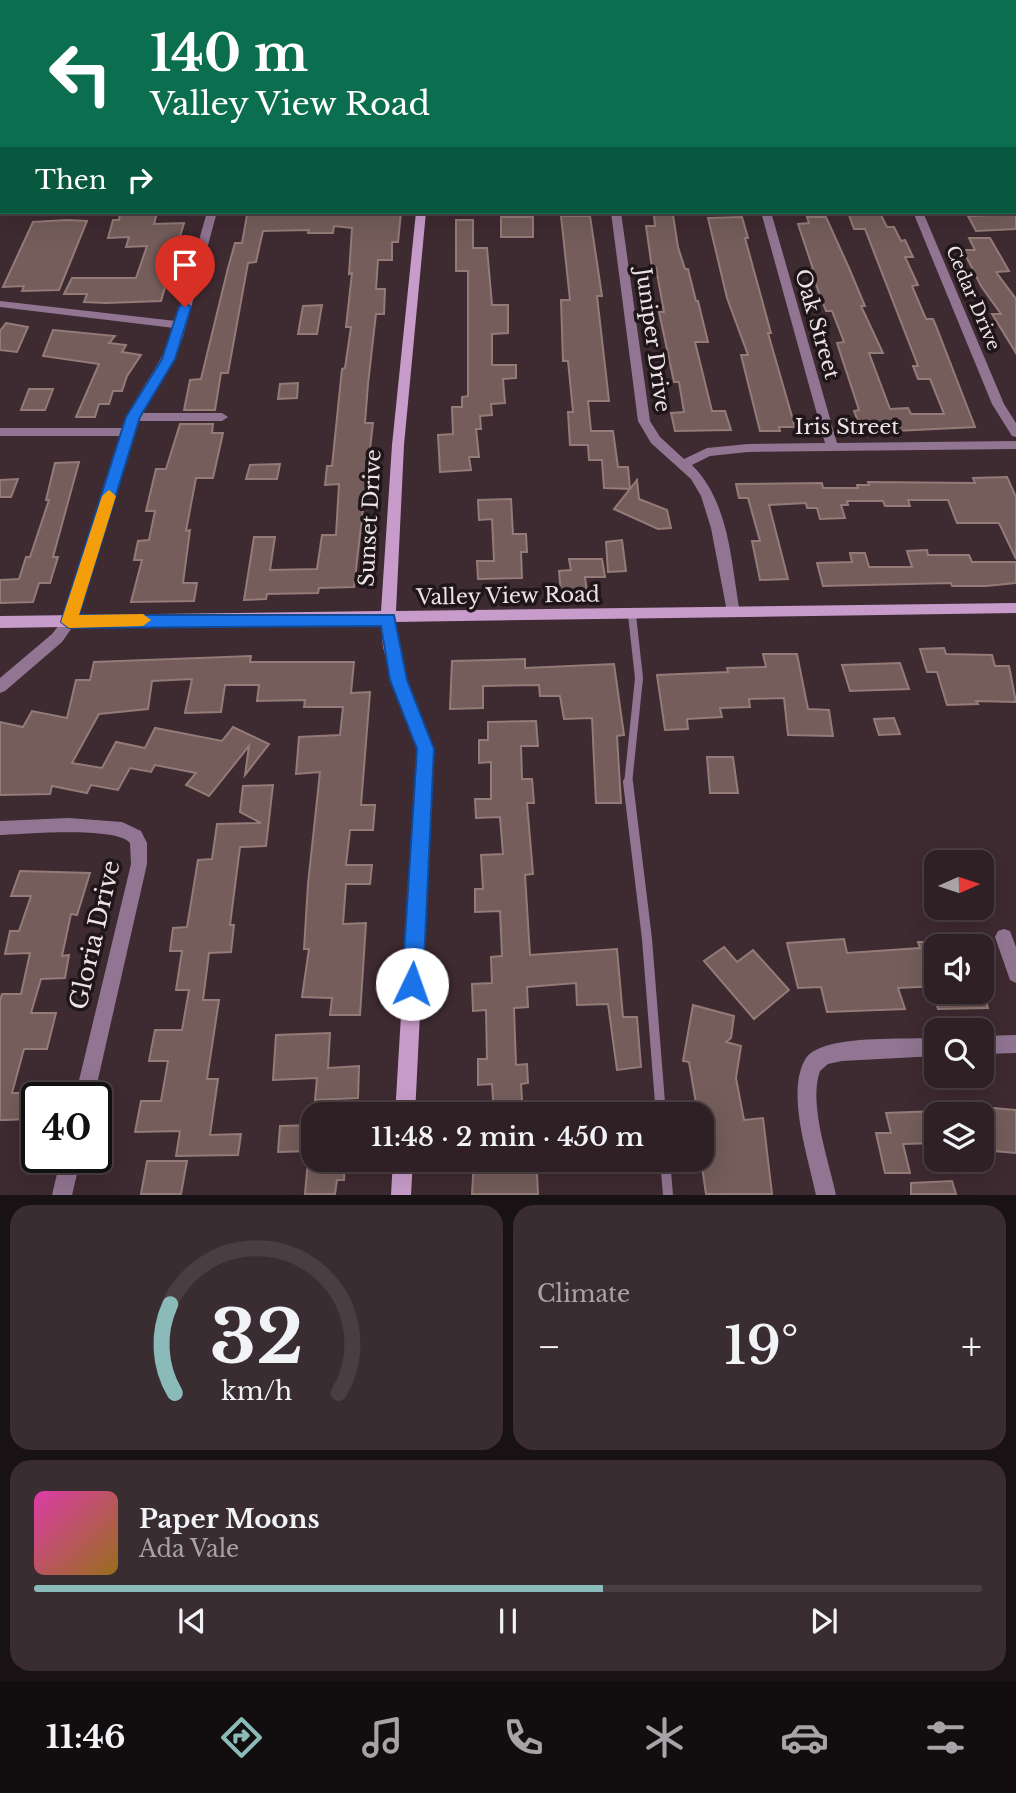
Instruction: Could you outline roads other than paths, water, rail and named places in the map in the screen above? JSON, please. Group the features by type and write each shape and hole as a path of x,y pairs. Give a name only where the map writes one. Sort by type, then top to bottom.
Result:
{"street":[{"path":"0,687 57,638 69,622 133,417 168,359 211,214"},
{"name":"Sunset Drive","path":"406,1102 425,749 399,680 390,647 388,619 398,445 421,214"},
{"name":"Juniper Drive","path":"616,214 644,421 658,446 703,486 710,499 733,613"},
{"name":"Oak Street","path":"767,214 832,447"},
{"name":"Cedar Drive","path":"919,214 1000,408 1016,433"},
{"path":"0,304 180,325"},
{"path":"1000,408 1016,408"},
{"path":"133,417 222,417"},
{"path":"0,432 129,432"},
{"name":"Iris Street","path":"683,466 695,456 719,450 1016,445"},
{"name":"Valley View Road","path":"0,622 388,619 1016,608"},
{"name":"Gloria Drive","path":"0,828 114,828 134,834 139,841 139,864 88,1082"},
{"path":"1004,937 1016,974"},
{"path":"994,1045 1016,1044"},
{"path":"826,1195 809,1105 809,1073 820,1058 827,1055 924,1048"},
{"path":"401,1195 402,1172"},
{"path":"62,1195 67,1173"}],"lane":[{"path":"632,615 639,678 627,774 647,939 660,1102"},
{"path":"666,1172 668,1195"}]}
